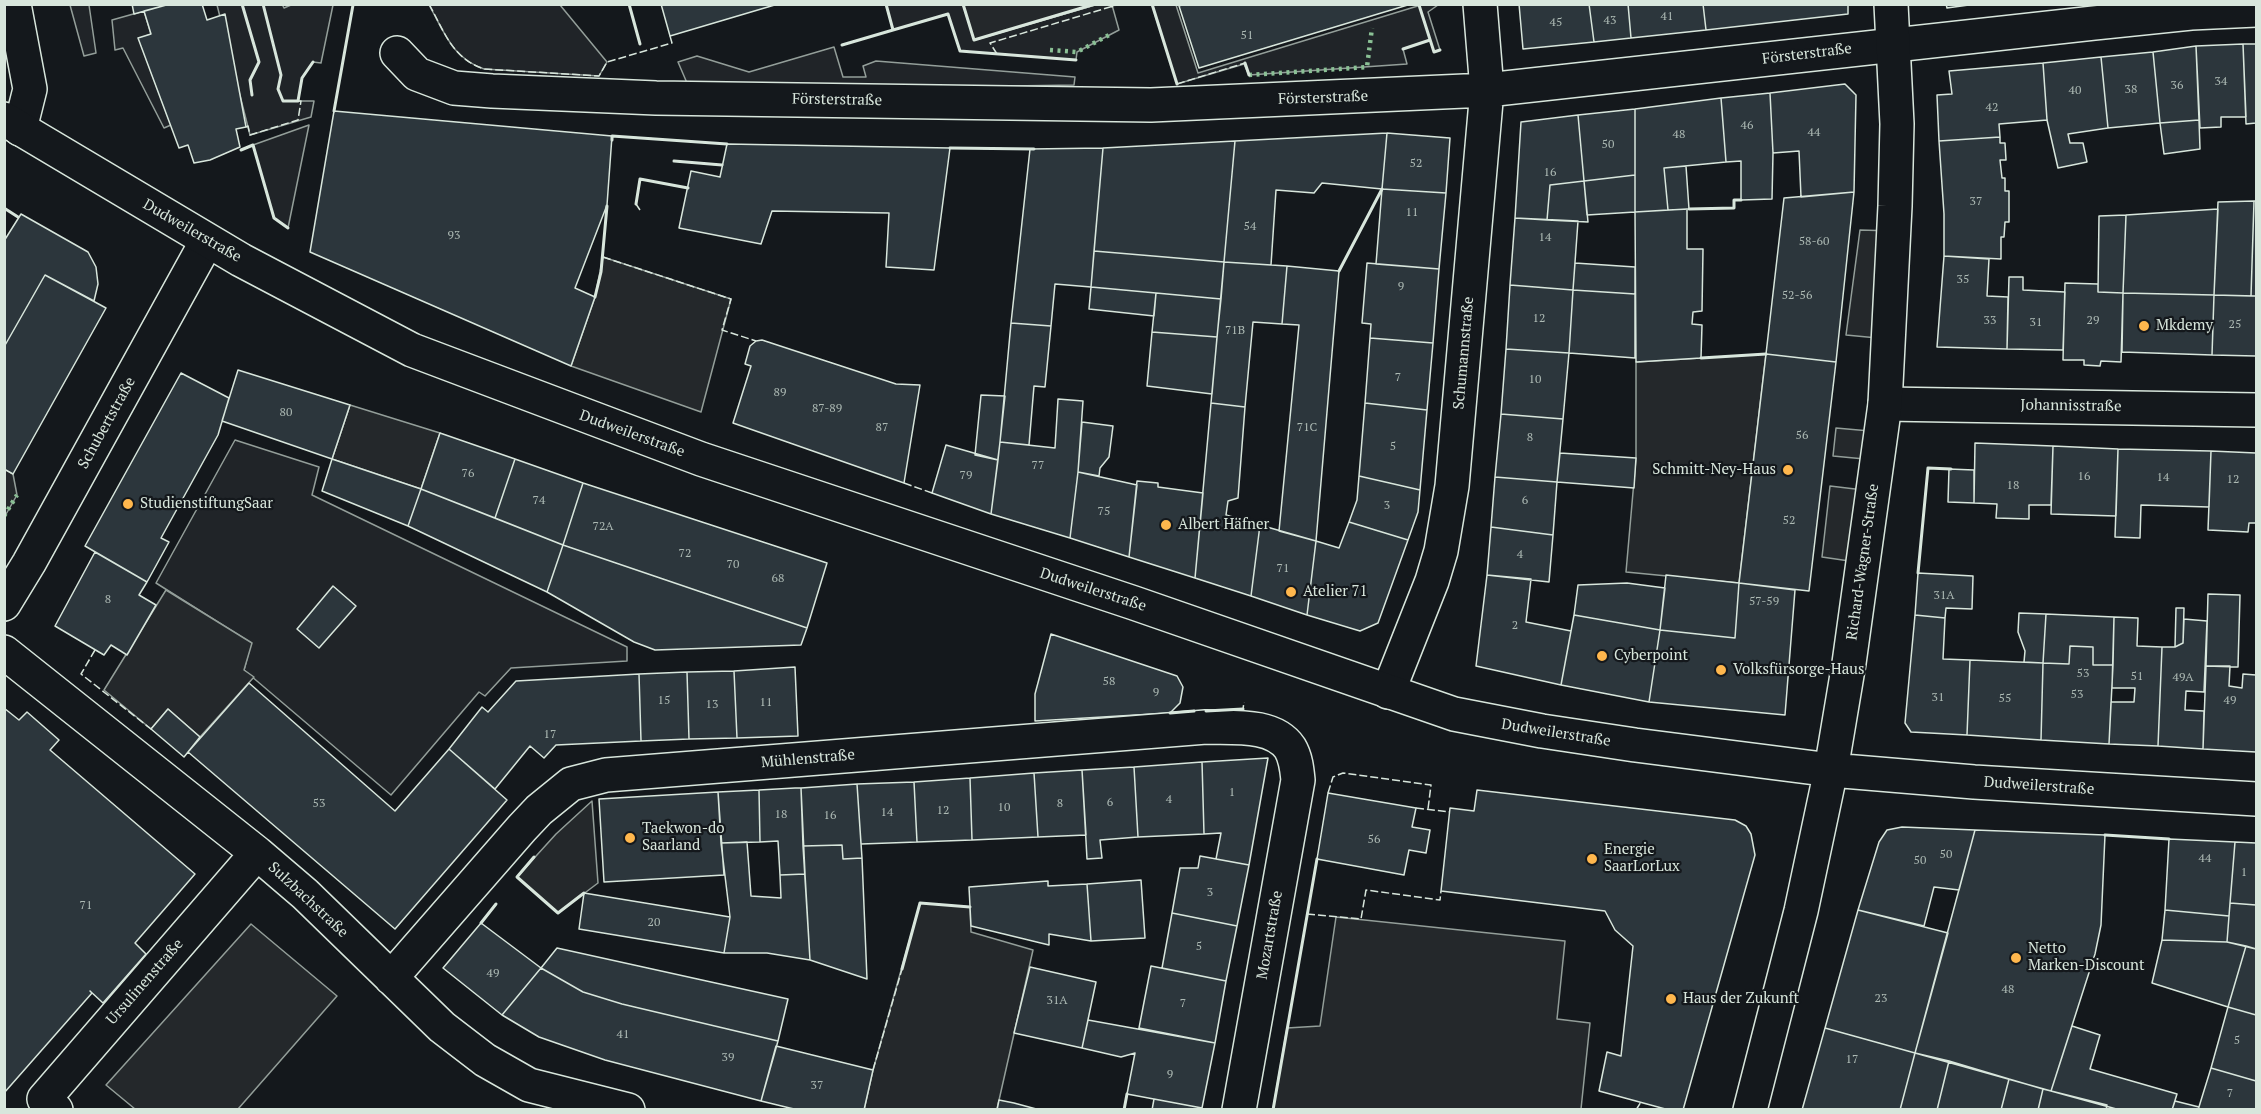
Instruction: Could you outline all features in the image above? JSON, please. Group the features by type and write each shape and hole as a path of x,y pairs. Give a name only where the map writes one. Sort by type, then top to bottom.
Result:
{"street":[{"path":"12,124 30,89 14,4"},
{"name":"Schumannstraße","path":"1389,692 1428,594 1441,551 1452,486 1486,90 1480,4"},
{"name":"Richard-Wagner-Straße","path":"1750,1110 1801,911 1831,770 1847,675 1885,404 1897,124 1891,4"},
{"name":"Försterstraße","path":"397,53 417,74 454,88 656,98 1151,105 1486,90 2192,13 2256,10"},
{"name":"Dudweilerstraße","path":"12,124 207,241 392,340 530,396 801,494 1134,603 1454,714 1542,731 1831,770 1974,782 2256,799"},
{"name":"Schubertstraße","path":"4,604 29,564 207,241"},
{"name":"Johannisstraße","path":"1885,404 2256,410"},
{"name":"Sulzbachstraße","path":"4,652 257,853 305,894 442,1027 485,1060 529,1085 628,1110"},
{"name":"Mühlenstraße","path":"391,978 539,810 571,784 606,775 1206,727 1258,729 1278,737 1290,748 1295,761"},
{"name":"Mozartstraße","path":"1239,1110 1298,780 1295,761"},
{"name":"Ursulinenstraße","path":"56,1110 44,1099 257,853"}],"shaded area":[{"path":"282,4 284,8 291,5 333,5 321,63 313,62 302,78 298,101 314,101 311,117 250,135 217,5"},
{"path":"963,4 1095,5 974,40"},
{"path":"70,5 89,5 96,53 84,56"},
{"path":"429,5 560,5 607,62 599,76 484,69 464,58 457,51 445,35"},
{"path":"886,5 963,5 975,40 1095,5 1112,5 1119,30 1077,52 1076,60 960,51 948,14 893,30"},
{"path":"1152,5 1176,5 1198,73 1421,5 1438,5 1428,12 1440,50 1434,52 1430,40 1403,49 1407,64 1249,75 1244,64 1177,84"},
{"path":"144,11 151,34 139,39 171,125 164,128 123,48 115,50 112,20"},
{"path":"834,47 843,77 866,77 863,66 876,61 1075,77 1074,85 821,89 687,83 678,62 697,56 749,72"},
{"path":"309,125 288,228 274,218 253,145"},
{"path":"1860,230 1894,231 1888,339 1846,335"},
{"path":"603,257 731,299 701,412 571,366 595,297"},
{"path":"1766,354 1739,583 1626,572 1636,458 1636,362"},
{"path":"350,405 440,433 421,489 332,459"},
{"path":"1836,428 1881,432 1875,460 1833,456"},
{"path":"235,440 319,467 312,495 627,647 627,661 511,668 485,696 479,692 391,795 244,670 251,643 156,583"},
{"path":"5,469 13,474 17,495 5,516"},
{"path":"1830,486 1872,491 1863,563 1822,557"},
{"path":"166,590 252,643 244,670 254,677 200,737 168,709 151,729 104,690"},
{"path":"592,801 598,883 558,913 517,877 556,834"},
{"path":"920,903 970,907 971,932 1033,950 997,1109 864,1110"},
{"path":"1336,917 1565,941 1557,1019 1590,1023 1581,1109 1273,1109 1287,1028 1320,1026"},
{"path":"251,924 337,996 238,1109 135,1109 106,1085"}],"building":[{"path":"132,4 170,4 134,14"},
{"path":"170,4 202,4 207,20 225,14 246,127 236,129 240,147 210,160 194,163 188,145 179,148 138,38 151,34 144,11"},
{"path":"661,4 778,4 670,36"},
{"path":"1184,4 1411,4 1199,68 1179,6"},
{"path":"1519,4 1589,4 1594,42 1523,49"},
{"path":"1589,4 1628,4 1631,38 1594,42"},
{"path":"1628,4 1703,4 1706,30 1631,38"},
{"path":"1703,4 1848,4 1848,14 1706,30"},
{"path":"1946,4 1976,4 1947,8"},
{"path":"2243,44 2246,117 2221,117 2221,127 2200,128 2196,46"},
{"path":"2243,44 2256,44 2256,123 2246,124"},
{"path":"2196,46 2199,120 2160,123 2153,52"},
{"path":"2153,52 2160,123 2108,128 2101,57"},
{"path":"2101,57 2108,128 2068,134 2070,143 2083,143 2087,162 2058,168 2047,120 2043,63"},
{"path":"2043,63 2047,120 1999,124 2000,137 1939,141 1937,95 1952,94 1949,71"},
{"path":"1845,84 1856,95 1854,192 1801,197 1799,151 1773,153 1770,93"},
{"path":"1770,93 1773,153 1772,199 1741,200 1741,161 1726,162 1721,98"},
{"path":"1721,98 1726,162 1664,168 1668,210 1635,212 1635,109"},
{"path":"1635,109 1635,175 1584,181 1578,115"},
{"path":"334,111 612,136 607,205 575,288 595,297 571,366 310,252"},
{"path":"1578,115 1584,181 1550,185 1547,220 1515,218 1521,122"},
{"path":"2199,120 2200,149 2164,154 2160,123"},
{"path":"1387,133 1382,189 1322,183 1314,193 1276,190 1271,265 1224,262 1235,141"},
{"path":"1387,133 1450,138 1446,193 1382,189"},
{"path":"2000,137 2000,143 2005,143 2006,160 2000,160 2002,178 2005,178 2005,191 2009,191 2009,222 2005,222 2004,237 2001,237 2001,259 1944,256 1944,214 1939,141"},
{"path":"1235,141 1224,262 1094,251 1103,148"},
{"path":"727,144 950,148 934,270 886,267 889,213 772,211 761,244 679,228 691,171 720,177"},
{"path":"1103,148 1091,287 1055,284 1051,326 1011,323 1030,149"},
{"path":"1686,166 1689,209 1668,210 1664,168"},
{"path":"1635,175 1635,212 1587,215 1584,181"},
{"path":"1584,181 1588,222 1547,220 1550,185"},
{"path":"1382,189 1446,193 1439,269 1376,264"},
{"path":"1854,192 1836,362 1766,354 1784,198"},
{"path":"2254,201 2251,296 2214,295 2218,202"},
{"path":"2254,201 2256,201 2256,296 2251,296"},
{"path":"1687,209 1687,249 1703,249 1702,311 1693,312 1692,324 1702,325 1701,358 1636,362 1635,212"},
{"path":"2218,209 2214,295 2123,293 2126,215"},
{"path":"21,214 88,252 96,267 98,284 94,301 45,275 4,347 4,241"},
{"path":"2126,215 2123,293 2098,292 2099,216"},
{"path":"1515,218 1578,221 1573,290 1510,285"},
{"path":"1094,251 1224,262 1221,299 1091,287"},
{"path":"1944,256 1989,259 1987,296 2008,297 2007,349 1937,347"},
{"path":"1224,262 1287,266 1282,324 1253,322 1245,407 1211,403"},
{"path":"1367,263 1439,269 1433,343 1370,338 1371,324 1362,323"},
{"path":"1575,263 1635,267 1635,294 1573,290"},
{"path":"1287,266 1339,271 1316,541 1279,531 1299,325 1282,324"},
{"path":"45,275 106,308 13,474 4,469 4,347"},
{"path":"2009,277 2023,277 2023,290 2065,292 2063,350 2007,349"},
{"path":"2065,283 2098,284 2098,292 2123,293 2121,362 2101,361 2100,366 2084,365 2084,360 2063,360"},
{"path":"1510,285 1573,290 1569,353 1506,349"},
{"path":"1091,287 1156,293 1154,316 1089,309"},
{"path":"1573,290 1635,294 1635,358 1569,353"},
{"path":"1156,293 1221,299 1217,337 1152,332"},
{"path":"2123,293 2214,295 2212,355 2122,352"},
{"path":"2214,295 2256,296 2256,356 2212,355"},
{"path":"1011,323 1051,326 1045,387 1034,386 1029,445 1000,442"},
{"path":"1152,332 1217,337 1212,394 1147,386"},
{"path":"1370,338 1433,343 1427,410 1365,403"},
{"path":"762,340 896,384 920,385 904,483 733,423 751,366 745,364 750,346"},
{"path":"1506,349 1569,353 1563,419 1501,414"},
{"name":"Schmitt-Ney-Haus","path":"1766,354 1836,362 1809,591 1739,583"},
{"path":"238,370 350,405 332,459 222,421"},
{"path":"181,373 229,398 218,435 161,538 169,542 147,582 85,546"},
{"path":"981,395 1005,396 998,460 975,455"},
{"path":"1058,399 1083,401 1070,538 991,514 1000,442 1055,448"},
{"path":"1211,403 1245,407 1238,498 1228,501 1226,515 1260,525 1251,596 1195,578"},
{"path":"1365,403 1427,410 1420,490 1359,476"},
{"path":"1501,414 1563,419 1557,482 1495,477"},
{"path":"1082,422 1113,426 1109,457 1100,468 1099,476 1078,472"},
{"path":"440,433 515,459 495,518 421,489"},
{"path":"1975,443 2053,446 2051,505 2029,505 2029,519 1996,518 1997,504 1974,503"},
{"path":"946,445 998,460 991,514 932,493"},
{"path":"2053,446 2118,449 2116,516 2051,514"},
{"path":"2118,449 2211,451 2209,507 2141,505 2140,538 2115,537"},
{"path":"2211,451 2256,453 2256,523 2249,523 2248,532 2208,530"},
{"path":"1560,453 1636,458 1634,488 1557,482"},
{"path":"332,459 421,489 408,526 322,491"},
{"path":"515,459 583,483 563,545 495,518"},
{"path":"1949,469 1974,470 1974,503 1948,502"},
{"path":"1078,472 1137,485 1129,557 1070,538"},
{"path":"1359,476 1420,490 1418,512 1408,540 1349,522 1357,500"},
{"path":"1495,477 1557,482 1553,535 1491,527"},
{"name":"Albert Häfner","path":"1137,481 1158,483 1158,487 1203,493 1195,578 1129,557"},
{"path":"583,483 827,563 807,628 563,545"},
{"path":"421,489 563,545 547,592 408,526"},
{"path":"1349,522 1408,540 1378,623 1360,631 1307,615 1316,541 1339,548"},
{"path":"1260,525 1316,541 1307,615 1251,596"},
{"path":"1491,527 1553,535 1549,582 1487,575"},
{"path":"563,545 807,628 801,645 655,650 634,642 547,592"},
{"path":"95,552 147,582 139,595 156,605 127,655 111,645 104,655 55,626"},
{"path":"1918,573 1973,576 1972,609 1946,608 1945,618 1915,615"},
{"path":"1487,575 1531,579 1526,622 1571,631 1561,685 1476,666"},
{"path":"1666,575 1739,583 1735,638 1660,630"},
{"path":"1627,583 1665,588 1660,630 1574,615 1578,585"},
{"name":"Volksfürsorge-Haus","path":"1739,583 1795,590 1785,715 1649,702 1660,630 1735,638"},
{"path":"333,586 356,606 319,648 297,629"},
{"path":"2208,594 2240,595 2238,667 2206,666"},
{"path":"2176,608 2184,608 2183,643 2175,647"},
{"path":"2019,613 2046,614 2043,663 2024,662 2025,651 2018,632"},
{"path":"2046,614 2114,617 2113,665 2093,665 2093,647 2070,646 2069,664 2043,663"},
{"path":"1574,615 1660,630 1649,702 1561,685"},
{"path":"1915,615 1945,618 1943,659 1970,660 1967,735 1911,732 1905,723"},
{"path":"2114,617 2138,618 2137,646 2162,647 2158,746 2109,744 2111,702 2134,702 2135,688 2112,688"},
{"path":"2184,619 2207,621 2204,692 2186,691 2185,710 2204,711 2203,749 2158,746 2162,647 2175,647 2183,643"},
{"path":"1051,634 1177,676 1183,687 1180,703 1170,713 1035,721 1035,694"},
{"path":"2070,646 2093,647 2093,665 2113,665 2109,744 2041,740 2043,663 2069,664"},
{"path":"1970,660 2043,663 2041,740 1967,735"},
{"path":"2206,666 2230,666 2229,686 2242,688 2243,674 2256,675 2256,752 2203,749"},
{"path":"795,667 798,736 737,738 734,671"},
{"path":"734,671 737,738 689,739 687,672"},
{"path":"687,672 689,739 641,741 639,674"},
{"path":"639,674 641,741 556,745 544,758 530,746 495,789 449,749 482,707 488,712 516,681"},
{"path":"249,683 395,811 449,749 507,800 395,929 188,752"},
{"path":"4,708 19,720 27,712 59,740 50,750 195,874 135,943 146,954 103,1003 90,991 92,993 4,1093"},
{"path":"168,709 200,737 184,757 151,729"},
{"path":"1268,758 1249,865 1216,859 1221,833 1204,834 1202,762"},
{"path":"1202,762 1204,834 1138,837 1134,767"},
{"path":"1134,767 1138,837 1100,840 1102,858 1087,859 1082,770"},
{"path":"1082,770 1086,835 1038,837 1034,773"},
{"path":"1034,773 1038,837 972,840 970,778"},
{"path":"970,778 972,840 917,842 914,782"},
{"path":"914,782 917,842 861,844 857,784"},
{"path":"857,784 862,858 843,859 842,845 803,846 801,788"},
{"path":"801,788 805,874 780,875 778,841 760,842 759,790"},
{"path":"759,790 760,842 721,843 718,792"},
{"name":"Haus der Zukunft","path":"1477,790 1735,820 1746,826 1751,834 1755,855 1683,1110 1669,1110 1599,1091 1607,1052 1621,1056 1633,946 1615,930 1605,911 1441,891 1450,808 1474,811"},
{"path":"718,792 724,875 604,882 599,799"},
{"path":"1328,793 1416,808 1412,827 1430,830 1426,853 1409,850 1404,875 1317,859"},
{"path":"1902,827 1975,830 1959,890 1934,887 1924,926 1858,910 1879,842 1887,830"},
{"path":"1975,830 2105,835 2101,925 2095,954 2051,1091 1915,1053"},
{"path":"2169,839 2235,842 2229,916 2165,910"},
{"path":"747,842 751,896 781,898 780,875 805,874 810,960 767,953 724,953 730,917 721,843"},
{"path":"2235,842 2256,843 2256,905 2230,903"},
{"path":"842,845 843,859 862,858 867,979 810,960 803,846"},
{"path":"1200,856 1249,865 1237,926 1172,913 1180,868 1198,868"},
{"path":"1141,880 1145,938 1091,941 1087,884"},
{"path":"1048,881 1048,886 1087,884 1091,941 1049,934 1049,945 971,926 969,887"},
{"path":"584,893 730,917 724,953 579,929"},
{"path":"2230,903 2256,905 2256,949 2227,942"},
{"path":"1858,910 1948,933 1915,1053 1825,1028"},
{"path":"2165,910 2229,916 2227,942 2162,940"},
{"path":"1172,913 1237,926 1226,981 1162,968"},
{"path":"481,923 541,968 502,1015 443,968"},
{"path":"2162,940 2227,942 2246,946 2228,1007 2152,983"},
{"path":"2246,946 2256,949 2256,1015 2228,1007"},
{"path":"557,948 788,999 778,1041 622,1004 583,992 541,968"},
{"path":"1151,966 1226,981 1215,1043 1139,1028"},
{"path":"1030,967 1096,982 1082,1048 1014,1033"},
{"path":"541,968 583,992 622,1004 778,1041 761,1101 605,1060 539,1037 502,1015"},
{"path":"2228,1007 2256,1015 2256,1081 2211,1068"},
{"path":"1088,1020 1215,1043 1202,1108 1127,1094 1135,1053 1121,1057 1082,1048"},
{"path":"2072,1026 2100,1035 2090,1069 2177,1094 2172,1110 2120,1110 2051,1091"},
{"path":"1825,1028 1915,1053 1900,1110 1802,1110"},
{"path":"776,1046 873,1070 864,1110 798,1110 761,1101"},
{"path":"1915,1053 1949,1061 1937,1110 1900,1110"},
{"path":"1949,1061 2009,1079 2001,1110 1937,1110"},
{"path":"2211,1068 2256,1081 2256,1110 2198,1110"},
{"path":"2009,1079 2043,1089 2038,1110 2001,1110"},
{"path":"2043,1089 2107,1105 2106,1110 2038,1110"},
{"path":"1154,1099 1202,1108 1202,1110 1152,1110"},
{"path":"999,1100 1014,1103 1040,1110 997,1110"},
{"path":"2175,1101 2199,1107 2198,1110 2172,1110"}],"hedge":[{"path":"1249,75 1367,67 1372,28"},
{"path":"1050,50 1077,52 1111,34"},
{"path":"4,516 17,495"}],"fence":[{"path":"429,4 450,43 464,58 484,69 599,76 607,62 672,43 670,36"},
{"path":"997,54 990,43 1120,4"},
{"path":"1177,84 1245,63"},
{"path":"246,127 248,126 250,135 298,120 301,101 298,101"},
{"path":"612,136 727,144"},
{"path":"950,148 1034,149"},
{"path":"674,161 722,165"},
{"path":"640,210 636,204 640,179 688,188"},
{"path":"603,257 731,299 722,330 756,341"},
{"path":"904,483 932,493"},
{"path":"95,650 81,674 151,729"},
{"path":"1206,711 1243,709 1244,702"},
{"path":"1170,713 1194,711"},
{"path":"1328,793 1333,777 1343,773 1431,785 1428,809"},
{"path":"1416,808 1450,812"},
{"path":"1307,914 1361,919 1366,890 1440,900 1441,891"},
{"path":"873,1070 902,969"},
{"path":"1636,1110 1641,1102"}],"wall":[{"path":"242,4 259,62 250,80 252,95"},
{"path":"263,4 281,75 278,89 283,101 298,101 302,78 313,62"},
{"path":"629,4 640,44"},
{"path":"886,4 893,30 948,14 960,51 1076,60"},
{"path":"963,4 974,40 1095,4"},
{"path":"1152,4 1177,84"},
{"path":"1421,4 1419,5 1434,52 1440,50"},
{"path":"334,111 353,5"},
{"path":"842,45 893,30"},
{"path":"1403,49 1430,40"},
{"path":"1245,63 1249,75"},
{"path":"612,140 612,136 727,144"},
{"path":"241,150 253,145 274,218 288,228"},
{"path":"950,148 1034,149"},
{"path":"674,161 722,165"},
{"path":"636,204 640,179 688,188"},
{"path":"1339,271 1382,189"},
{"path":"1689,209 1734,208 1734,200 1741,200"},
{"path":"595,297 601,272 607,206"},
{"path":"4,208 18,217"},
{"path":"1701,358 1766,354"},
{"path":"1918,573 1928,468 1951,469"},
{"path":"1206,711 1243,709"},
{"path":"1170,713 1194,711"},
{"path":"2105,835 2169,839"},
{"path":"534,857 517,877 558,913 584,893"},
{"path":"1273,1110 1317,859"},
{"path":"902,969 920,903 970,907"},
{"path":"481,923 496,904"},
{"path":"1124,1110 1127,1094"}],"place":[{"name":"Mkdemy","path":"2144,326"},
{"name":"Schmitt-Ney-Haus","path":"1788,470"},
{"name":"StudienstiftungSaar","path":"128,504"},
{"name":"Albert Häfner","path":"1166,525"},
{"name":"Atelier 71","path":"1291,592"},
{"name":"Cyberpoint","path":"1602,656"},
{"name":"Volksfürsorge-Haus","path":"1721,670"},
{"name":"Taekwon-do Saarland","path":"630,838"},
{"name":"Energie SaarLorLux","path":"1592,859"},
{"name":"Netto Marken-Discount","path":"2016,958"},
{"name":"Haus der Zukunft","path":"1671,999"}]}
